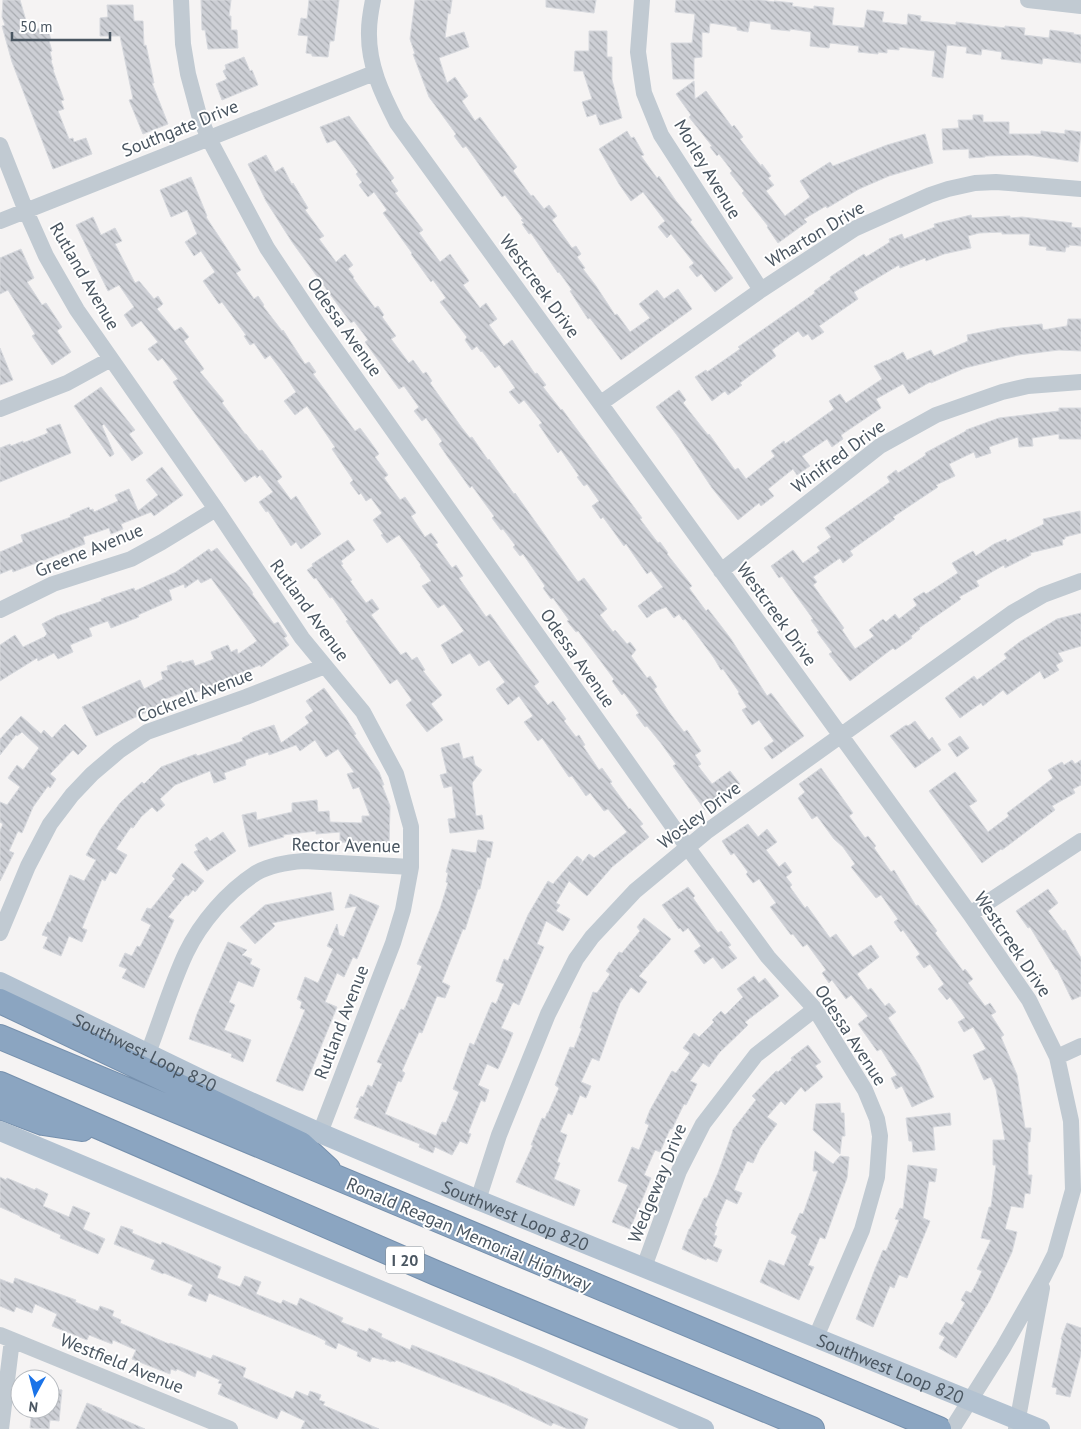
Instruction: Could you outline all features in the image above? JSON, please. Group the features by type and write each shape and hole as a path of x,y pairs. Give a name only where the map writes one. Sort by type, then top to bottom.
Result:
{"highway":[{"path":"0,1001 301,1144 340,1180"},
{"name":"Ronald Reagan Memorial Highway","path":"0,1037 938,1429"},
{"name":"I 20","path":"0,1084 436,1273 812,1429"},
{"path":"0,1107 42,1124 114,1134"}],"main road":[{"name":"Southwest Loop 820","path":"0,982 217,1087 320,1134 969,1400 1017,1424 1040,1429"},
{"path":"0,1131 540,1357 704,1429"}],"street":[{"name":"Odessa Avenue","path":"181,0 183,44 188,74 199,115 209,138 267,248 312,316 688,848 768,957 814,1009 865,1090 877,1119 880,1136 877,1177 862,1230 816,1337"},
{"name":"Westcreek Drive","path":"372,0 369,30 370,52 374,73 382,95 396,123 970,914 1030,1000 1056,1057 1071,1122 1073,1190 1057,1246 1044,1276 1003,1348 952,1429"},
{"name":"Morley Avenue","path":"642,0 638,52 644,94 661,135 761,290"},
{"path":"1028,0 1081,6"},
{"name":"Southgate Drive","path":"0,221 374,73"},
{"name":"Rutland Avenue","path":"0,145 46,256 77,310 216,509 302,638 363,712 396,774 411,827 411,866 404,910 320,1134"},
{"name":"Wharton Drive","path":"601,403 761,290 854,229 948,189 975,183 996,182 1081,189"},
{"path":"0,409 67,383 111,359"},
{"name":"Winifred Drive","path":"721,571 880,446 936,415 1002,392 1020,388 1081,382"},
{"name":"Greene Avenue","path":"0,610 53,584 131,559 216,509"},
{"name":"Wosley Drive","path":"478,1200 499,1135 548,1014 576,959 592,937 635,891 706,832 1012,613 1043,595 1081,581"},
{"name":"Cockrell Avenue","path":"0,933 28,866 50,824 72,795 119,751 148,732 325,666"},
{"path":"970,914 1081,841"},
{"name":"Rector Avenue","path":"148,1053 186,953 199,930 228,895 258,872 287,862 304,861 411,866"},
{"name":"Wedgeway Drive","path":"644,1267 679,1171 703,1124 756,1055 814,1009"},
{"path":"1056,1057 1081,1046"},
{"name":"Westcreek Drive","path":"1017,1424 1044,1276"},
{"path":"1,1429 6,1337"},
{"name":"Westfield Avenue","path":"6,1337 230,1429"}],"building":[{"path":"3,0 20,0 29,31 47,26 51,40 49,41 52,51 50,52 53,70 64,100 61,101 64,109 58,111 69,139 73,138 74,142 86,138 92,154 53,169 12,62 2,26 5,25 2,17"},
{"path":"201,0 231,0 229,16 231,16 231,30 237,30 238,48 208,49 205,30 202,30"},
{"path":"309,0 339,0 334,41 330,41 328,57 312,56 312,54 306,53 308,36 298,35 301,18 307,19"},
{"path":"415,0 452,0 450,14 448,13 445,38 464,32 469,47 439,58 447,83 455,77 468,96 462,101 475,121 480,117 517,167 513,171 531,196 533,195 544,209 549,205 557,216 552,220 572,248 576,246 581,254 577,257 585,268 583,269 615,315 617,314 630,332 650,318 639,304 657,290 664,299 678,289 692,309 621,360 590,318 588,319 570,291 572,290 531,233 529,234 522,224 524,223 521,220 523,219 505,195 502,197 466,146 463,148 454,136 456,134 429,97 413,54 415,54 410,39"},
{"path":"546,0 596,0 594,13 546,7"},
{"path":"676,0 761,0 793,3 792,6 814,9 814,6 834,8 832,25 864,28 867,10 884,12 882,22 907,25 908,14 921,16 920,21 956,25 956,22 1005,28 1005,26 1025,28 1024,35 1049,38 1050,30 1074,33 1081,35 1081,63 1043,58 1042,64 1001,59 1002,52 982,49 981,55 966,53 967,47 947,45 943,78 932,76 935,51 899,47 899,50 887,49 887,53 878,52 878,54 858,52 859,46 830,43 829,48 810,46 811,32 771,29 771,24 750,21 748,32 737,30 737,27 710,23 709,33 702,32 702,57 694,58 694,79 673,79 671,43 692,43 695,14 675,12"},
{"path":"107,5 133,5 134,21 143,21 144,46 146,45 154,83 152,83 168,124 143,134 129,100 133,99 120,36 100,36 100,18 108,17"},
{"path":"589,31 607,31 607,57 612,57 612,80 622,118 600,125 596,114 587,117 582,102 592,99 583,71 574,71 575,51 589,51"},
{"path":"244,57 258,85 222,100 216,84 227,79 223,71 226,69 225,65"},
{"path":"694,81 695,99 706,91 732,127 734,125 743,137 740,139 771,176 768,178 774,185 766,191 785,216 810,197 800,181 830,162 833,166 887,145 925,134 933,163 889,176 859,189 827,208 826,206 804,219 807,222 778,243 768,226 742,193 744,191 730,173 732,171 719,154 717,156 710,147 712,146 689,117 691,115 676,94"},
{"path":"973,115 983,115 983,122 1009,122 1009,134 1041,134 1041,131 1065,134 1065,130 1081,132 1078,162 1028,155 969,158 969,149 943,150 942,129 959,128 958,120 973,120"},
{"path":"349,116 394,178 391,181 398,191 395,193 423,230 419,233 440,262 450,254 469,281 463,285 480,308 486,303 497,319 489,325 504,346 512,340 535,374 537,373 546,385 543,387 562,409 642,518 640,519 658,543 660,542 692,586 689,588 731,639 767,696 771,693 804,736 772,759 764,748 774,741 759,720 752,725 742,710 747,707 739,692 685,619 683,620 679,614 674,618 666,607 656,611 647,618 638,606 663,587 651,571 647,574 626,544 624,546 603,517 601,519 592,506 599,501 587,484 584,486 577,477 579,476 561,450 558,453 539,425 542,423 524,400 519,404 509,392 515,388 499,365 495,368 477,346 472,350 465,340 467,337 440,302 446,298 433,280 431,282 383,213 387,210 374,192 368,197 359,185 362,182 356,174 358,172 335,140 327,143 320,127"},
{"path":"627,131 631,138 634,137 644,155 641,156 657,178 659,176 692,220 690,222 733,278 715,292 701,274 697,277 689,267 694,263 671,234 667,238 658,227 665,221 643,192 631,201 599,149"},
{"path":"266,155 275,172 283,167 292,185 293,183 308,208 305,210 324,236 319,239 336,262 345,254 353,265 348,269 375,308 378,306 384,315 382,317 396,336 391,339 409,363 413,360 423,374 426,372 432,381 430,383 462,428 470,438 472,437 515,493 578,582 584,578 607,609 600,615 613,632 615,630 627,644 630,642 636,650 631,656 647,678 650,676 657,687 654,689 669,712 684,732 687,730 701,751 695,755 701,764 698,766 712,784 730,771 740,784 705,810 673,766 676,764 647,726 645,727 636,715 639,713 624,693 622,695 612,681 614,679 578,631 576,632 567,621 569,620 553,598 551,599 543,588 545,586 523,554 520,556 513,547 515,545 492,518 494,516 472,486 470,488 447,456 439,444 442,441 426,418 422,421 414,411 419,407 404,386 399,389 365,342 368,340 354,321 351,323 292,242 266,201 248,164"},
{"path":"191,177 206,217 241,270 236,273 254,299 258,296 263,306 283,330 305,364 309,362 316,372 313,374 355,431 360,428 369,440 379,454 375,457 388,475 384,478 400,500 405,497 416,513 411,516 425,537 431,533 438,543 435,544 452,568 456,565 463,576 459,578 486,617 490,614 539,682 534,686 548,705 553,701 576,737 579,735 585,745 583,746 599,770 602,768 612,782 610,783 629,809 643,824 640,826 649,837 612,867 587,896 569,881 556,903 560,905 556,911 570,919 563,931 546,921 537,944 544,947 519,1005 513,1002 501,1028 513,1033 506,1051 498,1069 487,1064 478,1085 489,1090 485,1102 481,1100 468,1133 471,1134 467,1144 460,1141 452,1155 435,1147 433,1153 419,1147 420,1144 354,1118 359,1108 356,1107 361,1096 363,1097 368,1085 372,1087 382,1064 377,1062 401,1009 404,1010 422,966 417,964 440,909 448,883 446,882 448,873 446,872 452,849 476,853 478,840 493,842 490,858 487,857 480,889 478,889 465,930 463,929 442,982 450,986 445,998 437,996 422,1033 419,1032 402,1071 405,1073 401,1082 398,1081 385,1114 436,1136 442,1122 446,1123 459,1092 453,1089 470,1043 474,1045 492,1002 496,1004 504,984 496,981 504,959 508,961 528,915 548,881 553,884 577,856 582,860 580,865 589,854 594,858 627,832 608,809 604,811 590,793 586,796 572,776 569,777 542,738 538,741 524,722 533,716 519,696 508,705 496,689 505,682 489,660 479,666 470,653 452,664 441,645 464,631 444,604 438,608 422,586 431,581 399,535 387,543 381,535 383,534 373,520 382,513 371,498 366,501 361,493 359,495 350,483 353,480 332,449 335,447 307,406 295,415 284,401 296,392 270,355 265,359 254,343 250,345 244,336 246,335 222,302 219,304 203,281 215,272 201,251 194,256 185,242 197,234 187,210 171,217 160,190"},
{"path":"971,215 972,218 1010,216 1010,218 1022,217 1072,223 1071,227 1081,228 1081,246 1069,245 1069,247 1066,247 1065,252 1046,250 1047,247 1029,245 1030,234 1002,234 1002,232 979,233 968,236 971,248 944,254 926,261 925,258 900,268 899,265 854,292 858,299 819,326 824,332 812,340 808,334 803,337 798,331 772,350 776,356 740,383 742,385 728,395 725,391 712,401 695,377 706,370 707,372 740,349 738,347 815,293 814,291 831,279 830,277 864,254 866,257 890,242 889,239 902,234 904,239 935,227 934,224"},
{"path":"93,217 101,235 115,228 122,241 115,244 135,283 139,281 154,299 158,296 163,304 157,309 175,331 181,327 189,337 184,341 204,369 200,372 224,401 222,403 245,434 259,451 262,450 282,477 277,481 291,500 296,496 321,534 301,549 296,542 291,546 268,511 266,512 259,502 273,492 260,475 257,478 255,475 245,482 173,382 178,379 162,358 158,361 148,349 158,342 141,321 132,327 124,315 134,307 119,285 108,291 76,225"},
{"path":"21,249 34,278 27,282 42,305 46,303 62,327 57,331 71,352 52,365 32,336 35,334 8,290 0,294 0,258"},
{"path":"1068,319 1081,319 1081,351 1059,350 1018,355 965,368 930,382 909,394 903,384 876,399 881,408 841,435 843,439 832,447 827,439 802,456 810,466 797,475 793,469 768,489 774,496 761,506 759,503 738,520 712,488 656,407 679,390 686,400 683,403 709,434 735,470 738,468 746,479 775,456 771,451 784,441 785,444 834,409 829,401 840,394 846,403 882,379 874,366 903,352 907,360 931,350 934,356 968,341 967,335 1001,328 1042,324 1043,330 1067,326"},
{"path":"0,348 13,380 0,385"},
{"path":"101,387 135,430 129,434 143,453 132,461 104,424 102,426 114,454 110,457 74,406"},
{"path":"1059,408 1081,408 1081,439 1059,439 1059,434 1032,438 1033,446 1019,447 1018,437 989,447 991,453 976,458 974,452 949,464 955,476 936,485 938,487 893,517 895,519 850,551 853,555 843,563 840,558 813,577 817,582 813,585 844,628 842,630 855,649 874,636 869,630 883,619 886,622 895,614 899,619 917,605 913,599 924,592 926,594 958,573 952,563 973,551 976,556 994,544 1006,539 1007,542 1044,524 1043,519 1080,511 1081,533 1065,537 1062,540 1063,545 1030,553 1031,555 1005,568 1004,565 976,581 979,586 959,597 961,599 919,628 911,636 912,638 895,650 893,648 850,681 829,654 832,652 817,632 819,631 811,620 813,619 782,576 779,578 771,566 793,550 803,563 820,551 817,547 831,537 825,528 890,482 887,477 896,470 898,473 926,455 925,453 966,430 999,418 1059,411"},
{"path":"60,424 71,453 0,482 0,448 23,441 23,443 48,433 46,429"},
{"path":"162,467 183,495 154,516 151,512 121,524 123,529 111,534 109,528 83,537 85,544 13,572 12,569 0,574 0,552 23,542 21,535 71,517 70,515 89,507 94,512 118,501 115,495 129,489 138,511 158,495 146,480"},
{"path":"348,540 355,550 341,561 343,564 341,565 352,580 350,581 366,603 372,599 379,609 371,615 401,655 406,652 412,660 417,657 425,670 423,671 442,695 431,704 443,720 427,732 406,705 412,700 397,679 390,684 346,621 348,620 332,597 330,598 316,578 314,579 307,570 313,566 312,564"},
{"path":"217,548 249,587 274,624 278,622 287,636 284,638 289,645 261,667 260,665 234,676 235,678 186,696 185,692 162,700 164,705 96,736 82,707 140,680 144,689 163,679 161,672 168,670 167,666 181,661 182,663 193,660 195,666 214,659 211,652 228,645 231,652 237,649 238,654 257,641 211,578 201,583 198,579 185,588 184,584 169,590 172,600 138,615 139,617 111,628 108,621 89,628 92,636 70,645 73,652 58,659 54,653 38,661 37,658 0,681 0,645 15,635 23,647 44,637 47,634 42,624 57,616 134,588 135,591 176,572 209,549 211,552"},
{"path":"1081,613 1081,646 1058,653 1063,661 1056,665 1059,670 1044,679 1040,671 1007,695 1003,690 983,706 981,703 960,718 945,698 974,676 977,680 1007,658 1004,654 1021,641 1057,619"},
{"path":"324,688 345,717 356,734 354,735 379,772 390,806 389,844 340,842 340,832 316,834 316,831 283,835 284,837 249,847 242,815 256,812 257,820 292,812 292,803 317,800 318,812 329,811 330,822 362,823 362,816 370,816 359,787 353,789 347,774 354,772 338,749 326,757 315,740 300,751 296,745 269,755 268,752 245,760 246,765 224,773 226,779 214,783 210,771 175,785 160,799 165,805 157,812 152,807 133,828 131,827 116,849 127,855 116,874 110,871 105,881 102,879 82,928 87,930 82,942 69,936 61,956 43,948 48,937 42,935 48,922 50,923 70,875 84,881 96,860 86,855 100,830 120,803 142,782 144,784 161,767 196,754 197,756 243,741 242,738 250,733 274,725 281,743 309,723 305,717 313,711 306,701"},
{"path":"21,716 41,734 44,730 52,738 65,724 87,746 78,755 73,750 50,774 56,779 50,788 48,786 33,807 22,833 18,831 9,851 14,853 0,881 0,831 3,824 0,822 0,802 7,805 20,787 8,778 17,765 23,770 39,748 22,732 16,735 0,755 0,739"},
{"path":"915,721 929,740 932,737 941,750 915,768 890,736"},
{"path":"960,736 969,748 957,757 948,744"},
{"path":"459,743 463,759 473,756 475,765 482,770 472,783 476,816 482,815 484,829 450,833 448,819 456,818 452,786 444,788 440,775 447,773 441,748"},
{"path":"1072,760 1075,764 1081,760 1081,785 1073,789 1075,793 1052,806 1055,810 982,863 929,791 955,772 977,801 969,806 988,832 1009,816 1007,813 1053,778 1048,770 1062,762 1064,765"},
{"path":"821,768 853,813 849,816 865,838 868,836 876,846 874,848 891,872 894,870 916,906 918,905 937,931 935,933 963,971 965,969 973,979 968,983 985,1006 990,1003 996,1012 991,1015 1004,1035 1001,1037 1017,1075 1025,1128 1031,1128 1030,1142 1028,1142 1028,1175 1032,1175 1030,1194 1025,1193 1023,1208 1011,1206 1005,1229 1017,1232 1012,1252 990,1300 956,1358 939,1348 945,1337 939,1334 946,1322 952,1325 965,1303 961,1300 966,1291 971,1293 976,1284 982,1271 977,1269 991,1240 981,1238 989,1207 991,1207 996,1165 993,1165 993,1140 1005,1140 996,1089 991,1077 984,1080 973,1055 986,1049 973,1027 964,1032 958,1022 965,1018 950,997 947,1000 938,989 944,984 930,964 924,968 916,957 920,954 903,930 901,932 894,922 898,919 881,895 876,898 851,867 855,864 843,847 834,839 817,816 812,819 798,798 805,792 799,784"},
{"path":"748,824 758,837 767,829 777,842 766,850 779,867 785,862 792,872 786,877 792,885 790,887 805,908 807,906 830,938 836,934 853,957 871,945 879,957 857,974 868,990 871,988 885,1006 889,1003 896,1012 888,1018 919,1065 934,1097 912,1107 902,1086 896,1089 891,1078 897,1075 881,1049 877,1051 858,1024 868,1016 851,995 846,999 832,980 829,983 822,973 826,970 807,944 803,947 793,934 791,935 770,907 776,903 759,879 753,883 746,874 748,872 734,853 731,855 722,841"},
{"path":"223,832 236,851 207,871 194,852 198,850 195,845 207,837 210,841"},
{"path":"182,863 204,881 195,892 193,890 188,896 186,895 168,917 174,920 144,988 122,978 127,969 119,966 125,953 132,956 137,946 140,947 151,925 141,920 147,908 151,909 175,879 172,876"},
{"path":"688,887 695,896 693,898 718,933 721,931 731,945 728,947 737,958 722,969 713,957 704,964 694,951 701,946 688,928 683,932 679,929 662,905"},
{"path":"1048,889 1058,903 1048,911 1063,931 1065,930 1081,958 1081,996 1072,1000 1057,969 1030,927 1028,928 1016,911"},
{"path":"331,892 334,910 272,923 275,926 255,944 240,927 265,905"},
{"path":"350,894 379,906 357,959 353,957 344,977 337,973 325,1002 337,1007 303,1091 298,1090 276,1081 305,1010 300,1008 302,1002 297,999 305,977 318,983 333,949 327,946 337,924 339,935 344,937 357,906 345,908"},
{"path":"644,918 671,939 639,976 647,982 639,993 631,987 620,1003 599,1061 592,1058 581,1082 591,1086 586,1098 580,1095 572,1115 568,1113 560,1132 567,1135 557,1162 560,1163 554,1179 580,1190 574,1206 516,1182 533,1145 531,1145 542,1118 545,1119 559,1088 555,1085 570,1047 574,1048 593,992 597,993 610,974 606,971 619,952 622,953 640,931 637,927"},
{"path":"228,942 247,950 242,955 252,959 250,964 260,969 253,987 238,981 229,1002 235,1005 224,1030 251,1040 243,1062 231,1057 232,1054 189,1039 197,1014"},
{"path":"754,976 759,983 765,978 779,996 745,1022 748,1025 719,1053 709,1067 703,1063 690,1081 697,1084 686,1105 684,1104 672,1129 670,1129 660,1152 655,1150 644,1175 651,1178 630,1229 612,1222 628,1185 618,1181 632,1147 639,1150 649,1125 645,1123 650,1110 672,1071 676,1073 690,1053 683,1048 694,1033 699,1037 714,1022 712,1020 721,1011 725,1015 743,997 737,989"},
{"path":"808,1045 821,1062 815,1066 823,1077 805,1092 801,1087 785,1105 781,1101 767,1117 777,1124 760,1148 753,1163 747,1161 741,1173 734,1190 742,1193 737,1204 726,1199 715,1225 717,1227 714,1235 717,1236 713,1246 722,1250 717,1262 707,1258 706,1260 682,1249 689,1229 704,1198 707,1198 718,1173 732,1131 756,1100 752,1096 776,1071 778,1072 792,1060 791,1058"},
{"path":"840,1103 841,1113 844,1113 845,1136 842,1136 840,1154 813,1130 816,1104"},
{"path":"950,1113 951,1125 933,1127 935,1150 913,1152 912,1141 909,1141 906,1118"},
{"path":"815,1151 833,1164 840,1156 849,1157 847,1178 825,1239 820,1237 808,1265 814,1267 799,1300 760,1282 769,1260 784,1266 797,1236 791,1233 800,1213 803,1214 818,1171 813,1171"},
{"path":"908,1165 937,1169 935,1182 929,1181 923,1218 930,1221 907,1278 899,1275 894,1288 890,1286 873,1327 856,1319 883,1250 886,1251 899,1220 895,1219 900,1208 903,1209"},
{"path":"0,1177 35,1190 36,1188 48,1194 43,1206 69,1217 73,1206 90,1213 83,1229 105,1239 98,1254 60,1238 61,1235 0,1207"},
{"path":"121,1226 133,1230 132,1233 161,1245 162,1242 221,1267 217,1278 240,1287 245,1276 261,1282 256,1294 281,1304 283,1300 297,1306 300,1298 343,1318 341,1322 367,1332 369,1328 382,1334 381,1337 410,1350 412,1345 495,1378 588,1419 584,1429 568,1429 553,1423 551,1426 505,1404 396,1360 391,1362 372,1357 370,1362 357,1356 358,1352 338,1343 336,1349 325,1344 326,1341 316,1336 209,1293 206,1302 188,1295 193,1285 151,1269 155,1260 114,1244"},
{"path":"15,1278 76,1300 75,1302 98,1311 100,1306 114,1311 112,1316 121,1320 120,1323 169,1344 211,1359 213,1355 246,1368 243,1377 293,1399 296,1391 308,1396 310,1391 321,1395 319,1400 325,1402 323,1405 379,1429 301,1429 305,1421 281,1410 277,1419 218,1394 222,1384 218,1383 220,1380 197,1370 195,1377 177,1369 176,1371 171,1369 170,1374 132,1359 136,1350 113,1340 112,1344 89,1335 87,1340 52,1326 57,1314 35,1304 32,1313 16,1307 14,1312 0,1306 0,1279 13,1284"},
{"path":"1067,1323 1081,1328 1081,1354 1070,1397 1056,1394 1057,1388 1052,1387 1061,1339"},
{"path":"60,1390 62,1390 60,1411"},
{"path":"87,1403 101,1410 145,1429 76,1429"},
{"path":"31,1419 59,1419 59,1421 50,1420 49,1429 30,1428"}]}
